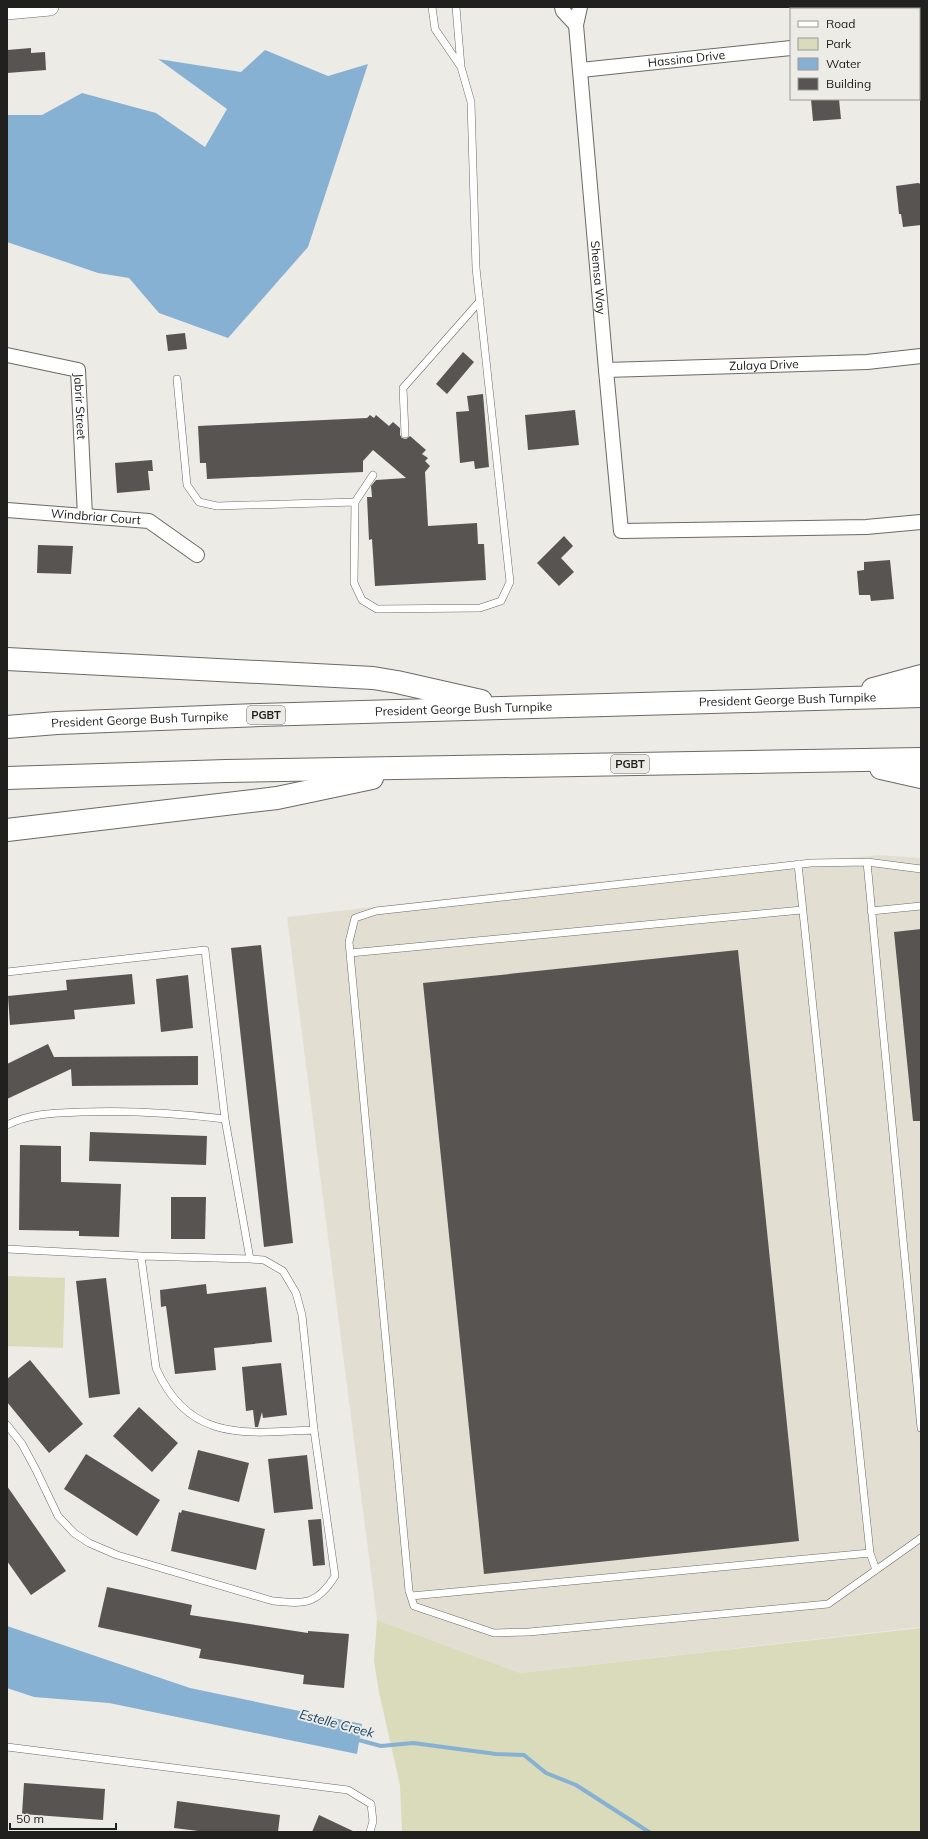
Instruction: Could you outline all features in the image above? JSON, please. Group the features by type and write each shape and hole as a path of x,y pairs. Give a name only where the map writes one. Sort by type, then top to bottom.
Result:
{"highway":[{"path":"7,659 373,678 497,704 526,707"},
{"path":"833,698 921,676"},
{"name":"President George Bush Turnpike","path":"7,727 160,718 921,696"},
{"name":"PGBT","path":"7,778 421,768 921,759"},
{"path":"838,760 921,777"},
{"path":"7,830 277,798 421,768"}],"street":[{"path":"7,11 50,7"},
{"path":"562,7 563,11 576,25"},
{"name":"Shemsa Way","path":"580,7 576,25 606,370 622,531 866,527 921,522"},
{"name":"Hassina Drive","path":"581,70 790,48"},
{"name":"Jabrir Street","path":"7,355 78,370 85,516"},
{"name":"Zulaya Drive","path":"606,370 867,362 921,356"},
{"name":"Windbriar Court","path":"7,510 149,521 197,555"}],"lane":[{"path":"432,7 435,29 461,67"},
{"path":"373,475 354,502 354,583 362,600 377,609 480,608 501,601 510,582 476,260 471,102 461,67 456,7"},
{"path":"405,434 403,388 480,301"},
{"path":"177,379 187,485 199,502 217,506 354,502"},
{"path":"867,862 921,1428"},
{"path":"921,869 867,862 798,864 376,911 355,918 349,942 411,1596 414,1606 494,1633 529,1632 828,1604 921,1538"},
{"path":"798,864 870,1553 876,1570"},
{"path":"872,911 921,906"},
{"path":"350,953 802,910"},
{"path":"7,972 205,950 225,1119 250,1259"},
{"path":"7,1125 40,1113 115,1110 172,1112 225,1119"},
{"path":"7,1249 141,1256 264,1260 283,1271 296,1293 302,1316 314,1430 336,1576 327,1589 315,1599 297,1603 273,1601 117,1555 89,1543 74,1533 58,1516 29,1457 7,1425"},
{"path":"141,1256 156,1368 163,1382 182,1407 192,1415 205,1422 232,1431 246,1433 314,1430"},
{"path":"411,1596 870,1553"},
{"path":"7,1747 348,1790 371,1804 373,1821 370,1832"}],"shaded area":[{"path":"879,855 921,858 921,1627 520,1673 377,1620 287,917 563,885"}],"green space":[{"path":"7,1276 65,1278 63,1348 7,1346"},
{"path":"377,1620 520,1673 921,1628 921,1832 402,1832 400,1785 379,1692 374,1661"}],"water":[{"path":"265,50 328,76 368,64 308,247 228,338 159,313 129,278 98,273 7,242 7,115 42,115 82,93 156,113 205,147 227,109 158,59 241,72"},
{"path":"7,1626 190,1688 362,1724 357,1754 109,1703 34,1697 7,1688"}],"building":[{"path":"31,48 31,53 45,52 46,70 7,73 7,50"},
{"path":"811,100 839,100 841,119 813,121"},
{"path":"918,183 921,184 921,225 903,227 901,214 899,214 896,186"},
{"path":"185,333 187,349 168,351 166,335"},
{"path":"463,352 474,362 447,394 436,384"},
{"path":"483,394 489,467 475,469 474,461 460,463 456,412 469,411 467,396"},
{"path":"575,410 579,445 528,450 525,415"},
{"path":"370,415 374,418 376,415 389,426 393,422 400,428 400,435 402,438 406,439 410,436 426,450 422,454 428,458 425,461 430,466 425,472 428,526 477,523 478,544 484,544 486,580 375,586 372,539 369,540 367,497 372,497 371,486 376,480 406,478 373,450 363,461 363,472 207,479 206,463 200,463 198,426 367,418"},
{"path":"152,460 153,471 148,471 150,490 117,493 115,463"},
{"path":"564,536 573,546 561,558 574,572 559,586 537,563"},
{"path":"38,545 73,546 71,574 37,573"},
{"path":"890,560 894,599 871,601 870,595 859,595 857,571 864,570 864,562"},
{"path":"921,929 921,1121 913,1121 894,932"},
{"path":"261,945 293,1243 264,1247 231,948"},
{"path":"738,950 799,1541 484,1574 423,983"},
{"path":"132,974 135,1004 74,1010 75,1019 10,1025 8,996 67,990 66,980"},
{"path":"188,975 193,1028 161,1032 156,979"},
{"path":"48,1044 54,1057 198,1056 198,1085 72,1086 71,1069 7,1099 7,1064"},
{"path":"90,1132 207,1136 206,1165 89,1161"},
{"path":"20,1145 61,1146 61,1182 121,1184 119,1237 79,1236 79,1231 19,1230"},
{"path":"171,1197 206,1197 205,1239 171,1239"},
{"path":"106,1278 120,1394 89,1398 76,1281"},
{"path":"206,1284 207,1294 266,1287 272,1342 214,1348 216,1370 175,1374 166,1306 161,1307 160,1290"},
{"path":"30,1360 83,1424 49,1453 7,1402 7,1379"},
{"path":"281,1363 287,1415 263,1418 262,1412 258,1427 255,1427 253,1410 246,1411 242,1367"},
{"path":"139,1407 178,1443 152,1472 113,1436"},
{"path":"198,1450 249,1463 239,1502 188,1489"},
{"path":"86,1454 160,1500 137,1536 64,1489"},
{"path":"307,1455 313,1509 274,1513 268,1459"},
{"path":"7,1486 66,1571 31,1595 7,1561"},
{"path":"182,1510 265,1529 256,1570 171,1551 179,1512 181,1513"},
{"path":"321,1519 325,1565 313,1566 308,1520"},
{"path":"107,1587 192,1605 190,1615 308,1633 308,1631 349,1634 344,1688 303,1684 304,1675 199,1658 201,1649 98,1627"},
{"path":"24,1783 105,1789 103,1820 22,1814"},
{"path":"177,1801 280,1815 278,1832 206,1832 174,1828"},
{"path":"319,1815 355,1832 312,1832"}],"waterway":[{"name":"Estelle Creek","path":"355,1739 381,1746 413,1743 496,1754 524,1755 546,1773 576,1785 649,1832"}]}
